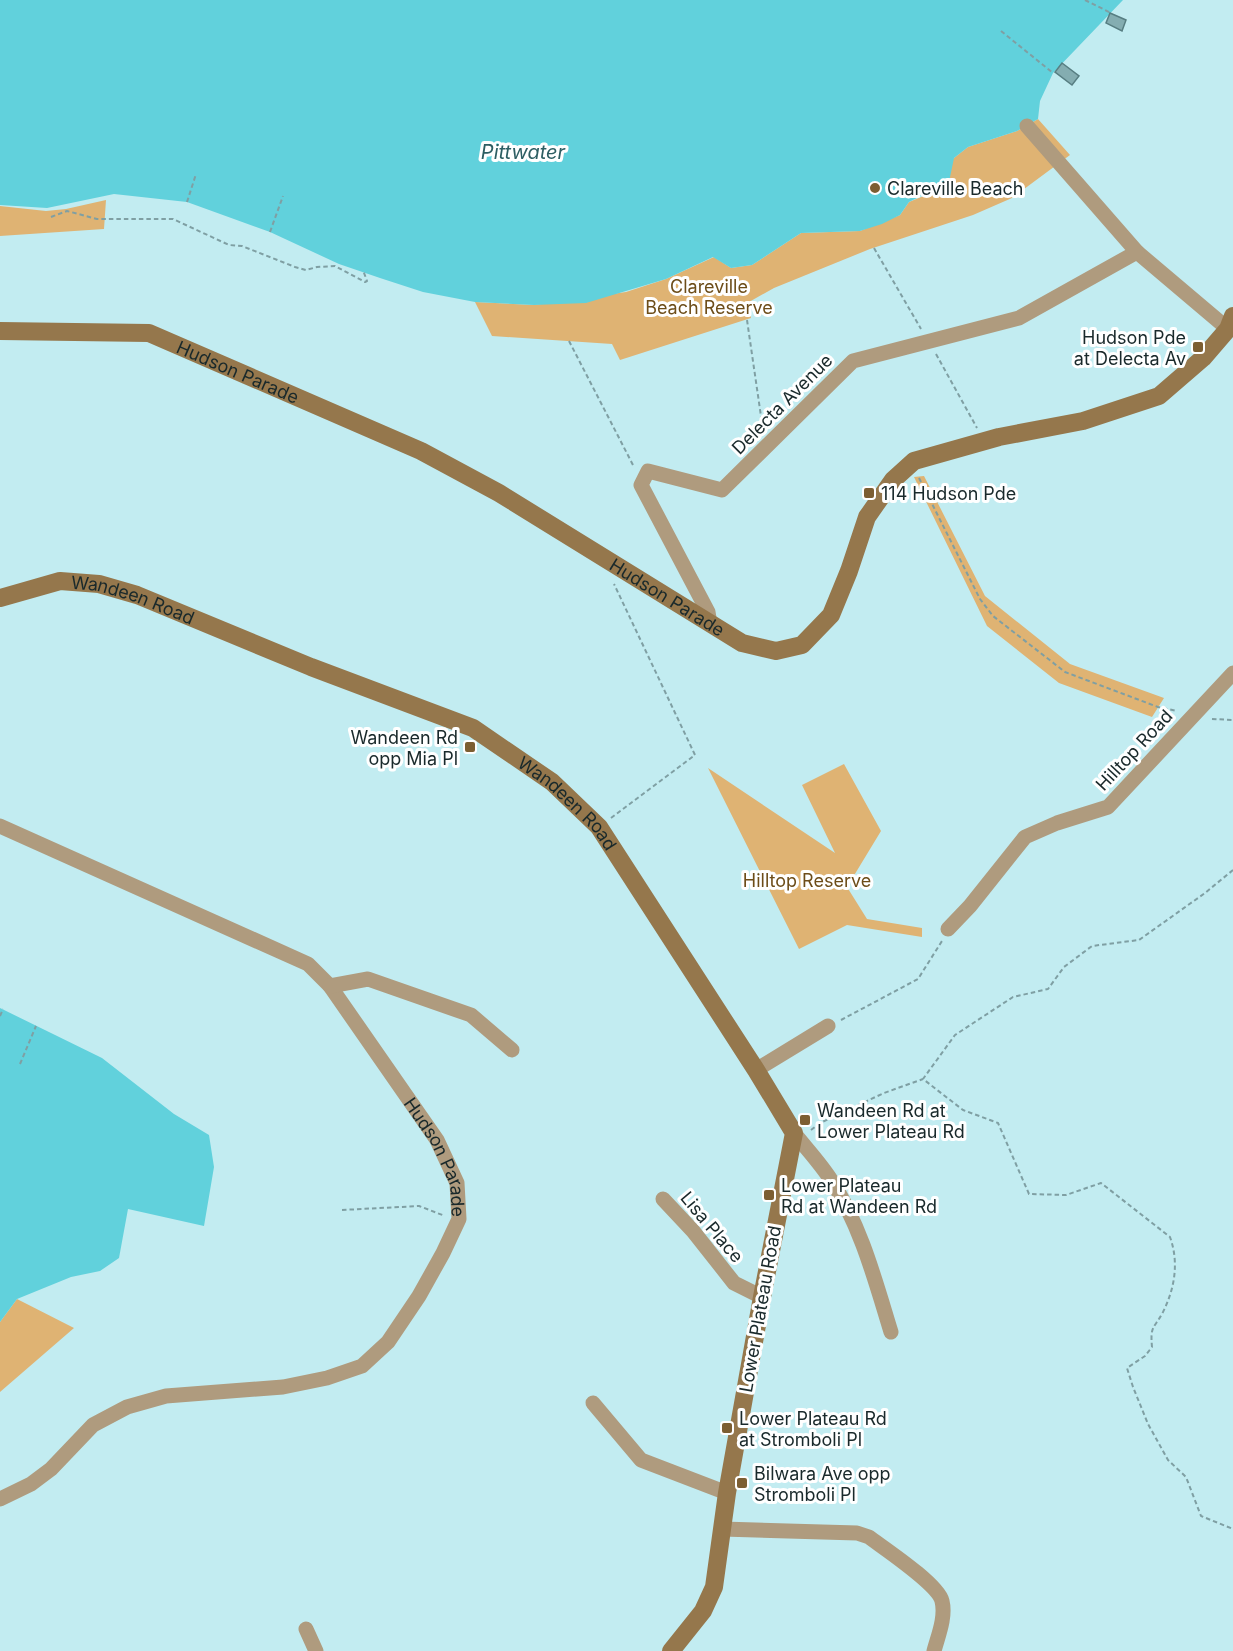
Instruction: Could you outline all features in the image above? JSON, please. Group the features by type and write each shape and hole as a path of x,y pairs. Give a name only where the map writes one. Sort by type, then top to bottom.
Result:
{"street":[{"path":"1027,126 1137,252 1231,322"},
{"name":"Delecta Avenue","path":"646,476 648,471 722,490 853,361 1019,318 1137,252"},
{"name":"Hudson Parade","path":"0,331 149,333 421,451 499,493 742,643 776,651 802,645 831,615 867,517 893,480 914,461 999,437 1083,421 1159,396 1203,358 1231,322"},
{"path":"646,476 641,485 708,612 710,624"},
{"name":"Wandeen Road","path":"0,598 60,581 99,584 136,595 311,667 473,728 552,782 599,827 796,1135 831,1180 869,1259 891,1332"},
{"name":"Hilltop Road","path":"948,929 970,906 1025,837 1057,823 1108,807 1233,673"},
{"name":"Hudson Parade","path":"0,826 308,964 330,986 437,1140 457,1183 459,1221 419,1296 388,1342 362,1366 327,1378 283,1387 166,1396 127,1407 93,1425 51,1469 31,1484 0,1499"},
{"path":"330,986 368,979 471,1015 512,1050"},
{"path":"756,1070 828,1026"},
{"name":"Lower Plateau Road","path":"671,1651 702,1611 714,1587 727,1493 762,1297 796,1135"},
{"name":"Lisa Place","path":"663,1199 693,1231 734,1283 762,1297"},
{"path":"593,1403 641,1460 727,1493"},
{"path":"722,1529 857,1533 869,1537 935,1587 942,1600 943,1615 934,1651"},
{"path":"306,1629 316,1651"}],"path":[{"path":"1084,0 1111,13"},
{"path":"1001,32 1053,73"},
{"path":"188,202 196,174"},
{"path":"270,232 283,196"},
{"path":"51,218 67,211 97,219 173,219 229,245 242,246 306,270 335,266 365,282 367,281 363,270"},
{"path":"747,320 766,447"},
{"path":"569,341 635,469 646,476"},
{"path":"914,461 919,477 980,599 993,616 1065,672 1158,707 1221,720 1233,720"},
{"path":"599,827 695,755 601,556"},
{"path":"796,1135 874,1098 923,1079 955,1035 984,1015 1012,997 1048,989 1064,967 1092,946 1138,940 1205,893 1233,870"},
{"path":"828,1026 918,979 948,929"},
{"path":"0,1016 3,1009"},
{"path":"20,1064 36,1026"},
{"path":"923,1079 963,1110 998,1123 1029,1194 1065,1195 1101,1183 1170,1237 1175,1251 1174,1287 1150,1332 1152,1347 1128,1368 1148,1424 1168,1460 1185,1477 1201,1516 1233,1529"},
{"path":"342,1210 418,1206 459,1221"}],"green space":[{"name":"Clareville Beach Reserve","path":"1038,119 1070,155 1012,198 973,215 870,249 774,288 749,302 751,318 620,360 612,344 492,336 475,302 534,305 626,292 666,279 714,257 731,268 752,265 801,233 860,231 900,215 909,202 926,195 954,158 968,147 1017,131"},
{"path":"106,200 104,229 0,236 0,206 46,211"},
{"path":"924,476 985,596 1070,664 1164,698 1152,717 1059,683 987,626 914,477"},
{"name":"Hilltop Reserve","path":"844,764 881,831 847,887 867,919 922,928 922,937 847,925 799,949 708,768 835,853 802,785"},
{"path":"17,1299 74,1328 0,1392 0,1322"}],"water":[{"name":"Pittwater","path":"0,0 1123,0 1053,73 1040,101 1038,119 1017,131 968,147 954,158 949,182 909,202 900,215 860,231 801,233 752,265 731,268 713,257 666,279 586,303 534,305 475,302 423,292 339,264 270,232 187,202 114,194 47,208 0,205"},
{"path":"0,1008 102,1058 174,1114 209,1135 214,1167 204,1226 128,1209 119,1258 100,1271 71,1277 17,1299 0,1322"}],"building":[{"path":"1110,13 1126,20 1122,31 1106,23"},
{"path":"1062,63 1079,76 1072,85 1055,72"}],"place":[{"name":"Clareville Beach","path":"875,188"},
{"name":"Hudson Pde at Delecta Av","path":"1198,347"},
{"name":"114 Hudson Pde","path":"869,493"},
{"name":"Wandeen Rd opp Mia Pl","path":"470,747"},
{"name":"Wandeen Rd at Lower Plateau Rd","path":"805,1120"},
{"name":"Lower Plateau Rd at Wandeen Rd","path":"769,1195"},
{"name":"Lower Plateau Rd at Stromboli Pl","path":"727,1428"},
{"name":"Bilwara Ave opp Stromboli Pl","path":"742,1483"}]}
